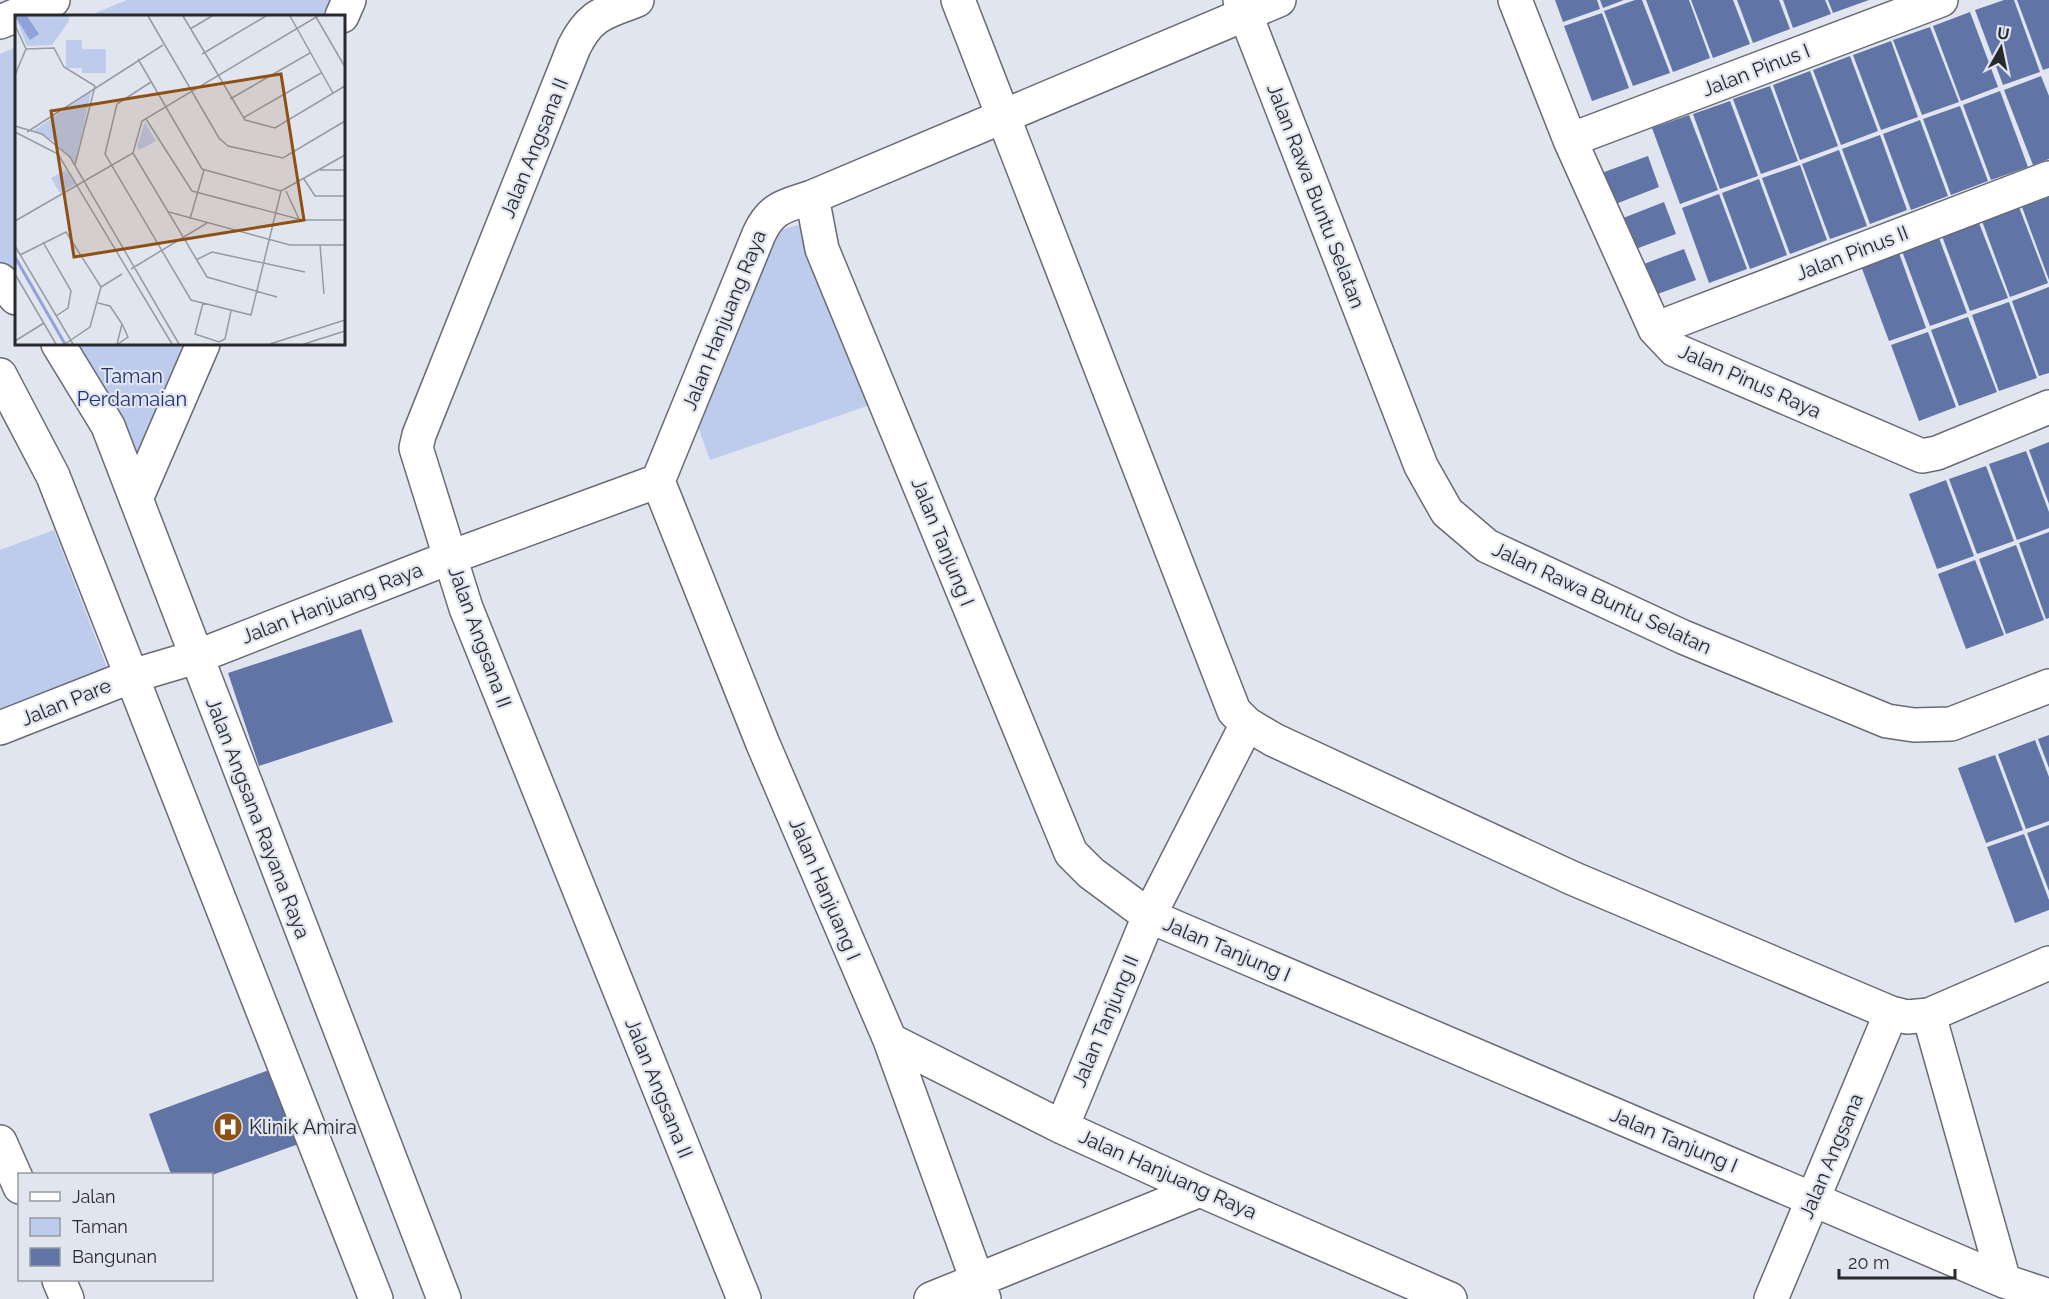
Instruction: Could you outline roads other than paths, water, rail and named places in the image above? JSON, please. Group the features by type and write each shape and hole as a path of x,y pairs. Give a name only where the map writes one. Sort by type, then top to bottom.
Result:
{"street":[{"path":"17,15 53,0"},
{"path":"342,15 349,0"},
{"name":"Jalan Angsana II","path":"637,0 595,18 583,30 565,69 419,435 416,448 466,608 744,1299"},
{"path":"958,0 1234,711 1247,724 1274,740 1572,878 1907,1017 1929,1015 2049,963"},
{"name":"Jalan Hanjuang Raya","path":"132,676 196,657 451,557 658,481 766,219 776,210 1003,116 1243,7 1279,0"},
{"name":"Jalan Pinus Raya","path":"1515,0 1570,140 1655,329 1675,350 1922,456 1937,453 2049,407"},
{"name":"Jalan Pinus I","path":"1570,140 1941,0"},
{"name":"Jalan Rawa Buntu Selatan","path":"1243,7 1421,466 1446,512 1487,546 1683,637 1887,721 1914,726 1950,724 2049,686"},
{"path":"0,22 15,16"},
{"name":"Jalan Pinus II","path":"1655,329 2049,178"},
{"name":"Jalan Tanjung I","path":"812,197 822,249 1071,853 1090,873 1149,916 2004,1281 2049,1296"},
{"path":"0,280 15,297"},
{"name":"Jalan Angsana Rayana Raya","path":"59,345 108,426 444,1299"},
{"path":"136,499 203,345"},
{"path":"0,375 53,476 376,1299"},
{"name":"Jalan Hanjuang I","path":"658,481 763,744 890,1040 981,1290"},
{"name":"Jalan Pare","path":"0,728 132,676"},
{"name":"Jalan Tanjung II","path":"1062,1127 1149,916 1247,724"},
{"name":"Jalan Angsana","path":"1771,1299 1891,1012"},
{"path":"1929,1015 2004,1281"},
{"name":"Jalan Hanjuang Raya","path":"890,1040 1062,1127 1450,1299"},
{"path":"0,1142 18,1182"},
{"path":"931,1299 981,1290 1200,1190"},
{"path":"59,1281 67,1299"}],"place":[{"name":"Klinik Amira","path":"228,1127"}],"park label":[{"name":"Taman Perdamaian","path":"132,388"}]}
